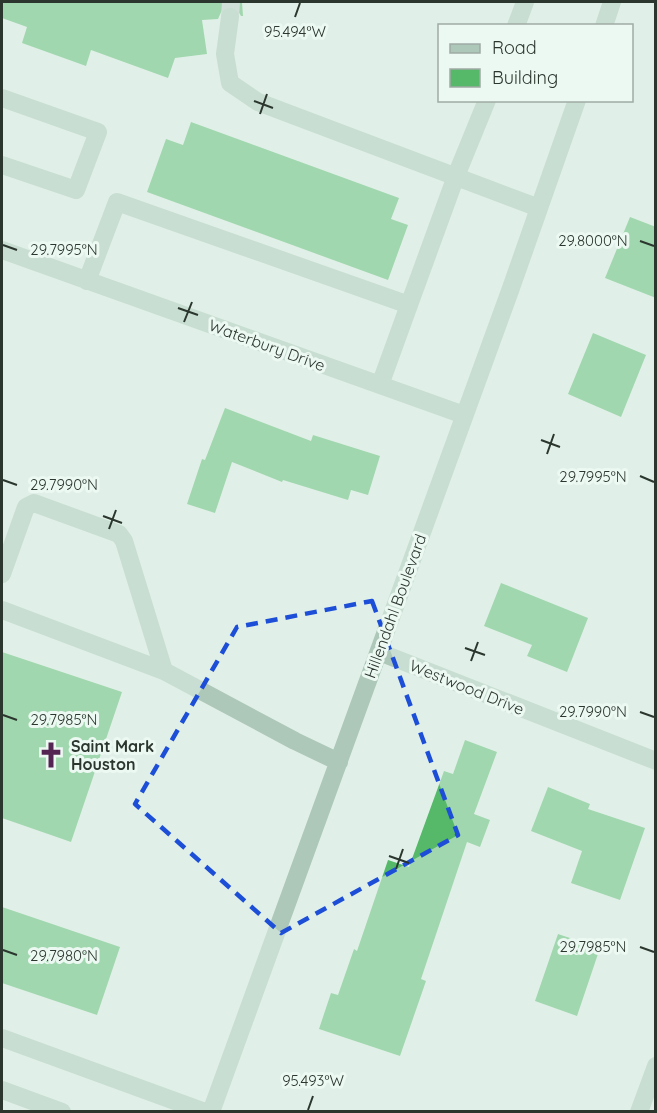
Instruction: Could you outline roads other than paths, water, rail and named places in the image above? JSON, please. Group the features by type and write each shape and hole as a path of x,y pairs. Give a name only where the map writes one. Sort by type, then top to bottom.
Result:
{"street":[{"path":"517,24 525,2"},
{"path":"605,24 612,2"},
{"path":"230,17 225,54 230,82 258,102 539,208"},
{"path":"2,98 98,132 76,190 2,165"},
{"path":"381,385 456,176 486,102"},
{"name":"Hillendahl Boulevard","path":"211,1112 576,102"},
{"path":"87,281 117,202 409,305"},
{"name":"Waterbury Drive","path":"2,250 464,415"},
{"path":"2,574 26,507 34,503 119,534 124,541 164,671"},
{"path":"2,610 164,671 339,762"},
{"name":"Westwood Drive","path":"379,652 656,761"},
{"path":"2,1038 179,1108 205,1112"},
{"path":"639,1112 656,1066"},
{"path":"2,1090 62,1112"}],"tunnel":[{"path":"230,17 231,2"}],"place":[{"name":"Saint Mark Houston","path":"51,755"}]}
